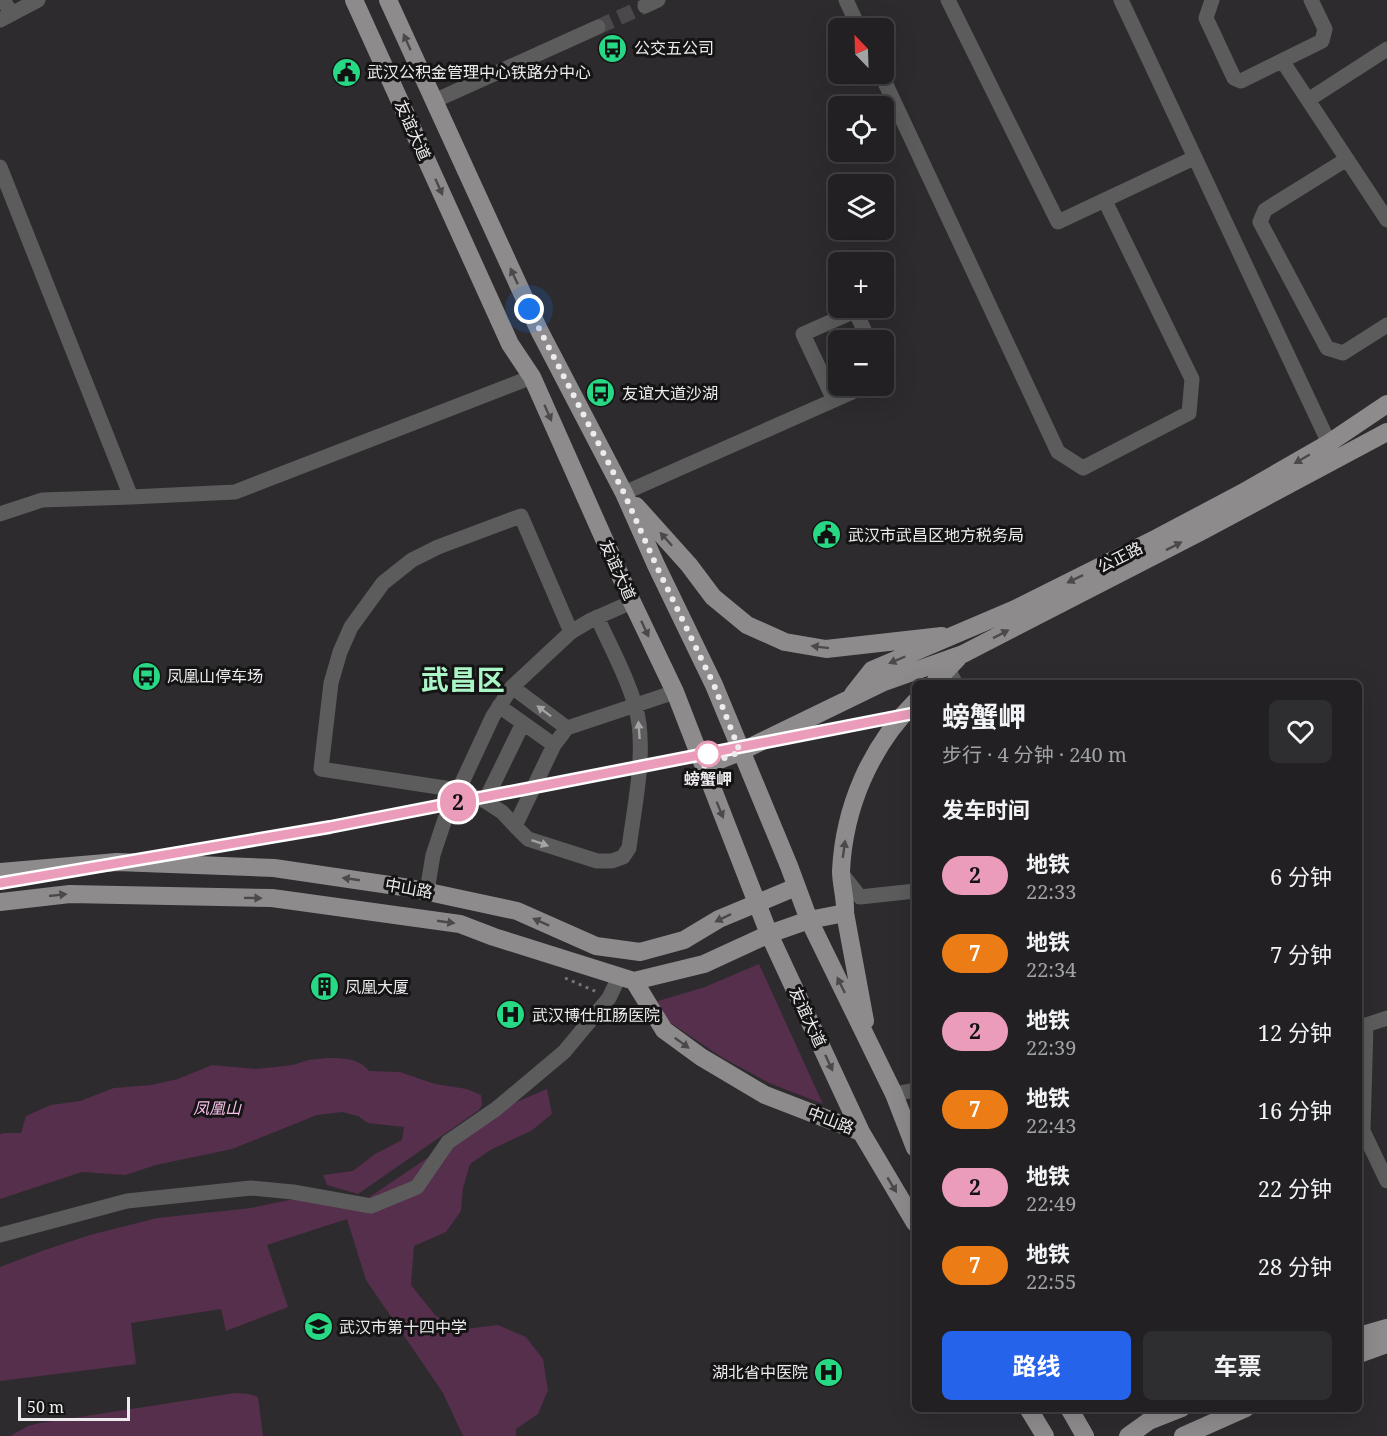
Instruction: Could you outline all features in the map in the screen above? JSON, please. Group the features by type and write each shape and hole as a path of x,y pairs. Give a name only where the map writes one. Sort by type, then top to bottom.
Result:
{"main road":[{"name":"友谊大道","path":"354,0 510,344 532,377 632,602 675,692 769,934 865,1139"},
{"name":"友谊大道","path":"388,0 539,330 624,493 714,685 809,920 894,1094"},
{"name":"公正路","path":"850,698 872,670 961,633 1157,538 1329,443 1387,404"},
{"name":"公正路","path":"704,766 740,752 884,682 963,654 1204,530 1387,432"},
{"path":"624,493 689,565 713,597 747,625 786,642 826,649 961,633"},
{"path":"951,675 963,654"},
{"path":"869,1044 845,913 841,873 850,811 867,768 901,716 912,705"},
{"name":"中山路","path":"0,872 117,862 274,868 427,891 517,911 596,946 640,952 684,940 719,919 796,887"},
{"name":"中山路","path":"0,902 70,894 272,898 460,924 627,979 664,1030 701,1057 765,1095 865,1139 912,1218"},
{"path":"627,979 704,964 769,934 809,920 845,913"},
{"path":"894,1094 910,1121"},
{"path":"1362,1335 1387,1328"},
{"path":"1362,1353 1387,1344"},
{"path":"1030,1412 1045,1436"},
{"path":"1071,1412 1085,1436"},
{"path":"1128,1436 1149,1421 1172,1412"},
{"path":"1183,1436 1237,1412"}],"street":[{"path":"3,0 6,17 38,0"},
{"path":"846,0 855,18"},
{"path":"948,0 1058,222 1194,158"},
{"path":"1121,0 1329,443"},
{"path":"1212,0 1206,18 1234,78 1241,81 1322,41 1325,29 1311,0"},
{"path":"434,100 598,27"},
{"path":"1308,100 1387,50"},
{"path":"1283,62 1387,220"},
{"path":"885,84 1058,452 1083,468 1189,413 1192,378 1105,201"},
{"path":"1347,159 1265,210 1260,222 1327,348 1343,353 1387,325"},
{"path":"0,167 131,497"},
{"path":"828,387 804,334 855,311 864,330"},
{"path":"0,514 42,500 235,492 532,377"},
{"path":"832,396 834,400"},
{"path":"624,493 843,396"},
{"path":"571,632 521,516 438,546 412,560 383,583 351,627 340,652 331,682 321,769 458,790 502,812 528,839 585,858 612,861 622,857 629,848 639,760 639,724 635,706 597,617"},
{"path":"427,891 439,834 499,705 512,687 571,632 597,617 632,602"},
{"path":"512,687 567,728"},
{"path":"515,826 554,745 567,728 675,692"},
{"path":"499,705 554,745"},
{"path":"484,801 523,723"},
{"path":"841,873 860,897 912,891"},
{"path":"0,1235 127,1201 251,1188 293,1192 371,1206 417,1187 448,1142 496,1109 564,1052 627,979"},
{"path":"1387,1018 1366,1025 1363,1131 1387,1181"},
{"path":"894,1094 912,1091"}],"path":[{"path":"561,977 609,998"}],"green space":[{"path":"759,964 823,1104 769,1083 723,1058 660,1016 658,1001 705,987"},
{"name":"凤凰山","path":"327,1058 356,1061 369,1071 400,1072 435,1084 467,1089 481,1095 482,1105 479,1110 358,1194 327,1185 323,1175 353,1171 375,1154 402,1140 404,1127 368,1123 358,1116 342,1112 317,1115 232,1149 156,1165 125,1175 82,1172 0,1199 0,1134 21,1133 26,1116 51,1105 80,1101 114,1088 151,1085 178,1079 212,1065 256,1069"},
{"path":"547,1089 552,1114 531,1131 492,1149 470,1164 463,1188 461,1211 446,1232 414,1246 411,1285 435,1315 456,1330 498,1325 526,1337 543,1359 548,1390 538,1414 516,1429 516,1436 463,1436 443,1393 366,1280 347,1219 267,1245 288,1307 226,1331 221,1309 131,1323 136,1364 0,1381 0,1267 90,1235 157,1218 251,1208 294,1199 368,1198 500,1109"},
{"path":"235,1393 258,1397 263,1436 10,1436 28,1426 40,1423"}],"tunnel":[{"path":"598,27 645,6"}],"metro line":[{"name":"2","path":"0,883 330,827 912,714"}],"place":[{"name":"公交五公司","path":"613,48"},
{"name":"武汉公积金管理中心铁路分中心","path":"346,72"},
{"name":"友谊大道沙湖","path":"601,393"},
{"name":"武汉市武昌区地方税务局","path":"827,535"},
{"name":"凤凰山停车场","path":"146,676"},
{"name":"螃蟹岬","path":"708,754"},
{"name":"凤凰大厦","path":"324,987"},
{"name":"武汉博仕肛肠医院","path":"511,1015"},
{"name":"武汉市第十四中学","path":"318,1327"},
{"name":"湖北省中医院","path":"829,1372"}],"district":[{"name":"武昌区","path":"463,680"}],"route":[{"path":"529,309 624,493 714,685 740,752 704,766 700,755 708,754"}]}
